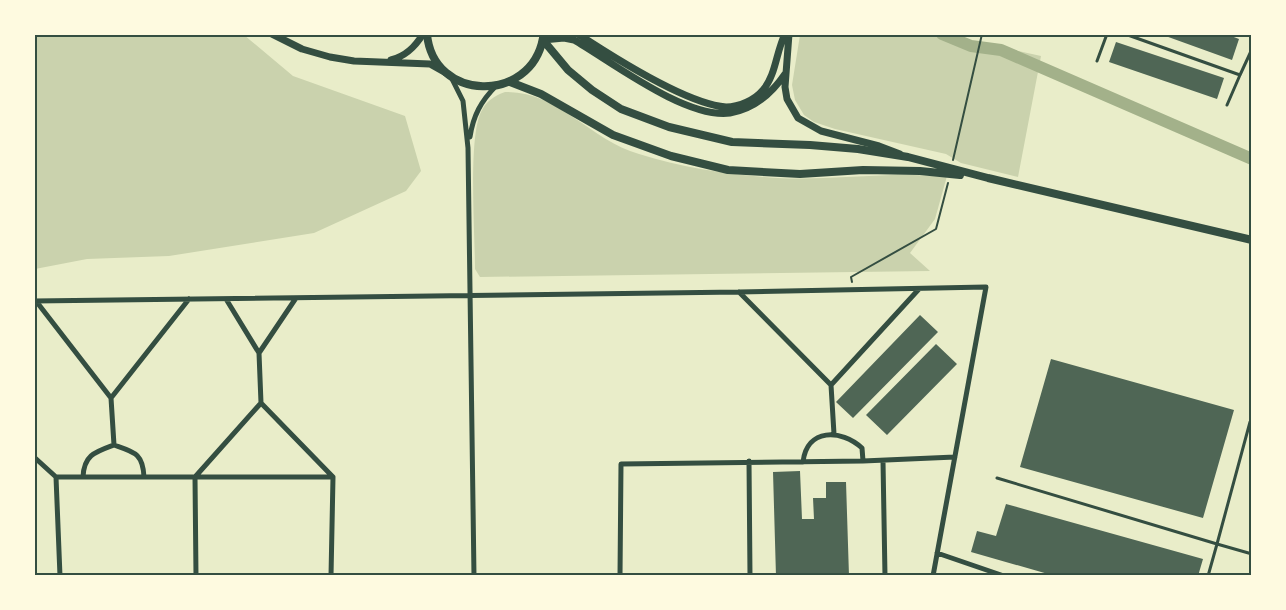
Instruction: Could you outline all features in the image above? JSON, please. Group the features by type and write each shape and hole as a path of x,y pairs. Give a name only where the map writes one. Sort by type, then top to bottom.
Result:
{"main road":[{"path":"424,34 432,55 440,67 450,76 467,84 481,87 510,82 529,67 540,50 543,37"},
{"path":"543,37 568,70 592,90 621,109 669,127 732,142 820,146 908,157 1251,240"},
{"path":"510,82 541,94 613,135 671,156 728,170 800,174 863,170 920,171 988,178"}],"street":[{"path":"272,34 302,50 330,57 430,64 450,76 463,101 468,148 474,576"},
{"path":"376,62 406,54 416,46 424,34"},
{"path":"578,34 618,60 683,93 711,105 729,107 742,104 763,90 770,79 785,34"},
{"path":"789,34 785,74 787,99 798,118 821,131 879,146 908,157"},
{"path":"543,37 574,40 650,87 701,110 716,113 730,113 753,105 767,96 785,74"},
{"path":"468,148 476,111 484,98 496,86"},
{"path":"35,301 986,287 933,576"},
{"path":"831,386 919,289"},
{"path":"739,292 831,386 834,434"},
{"path":"259,353 296,298"},
{"path":"111,398 189,299"},
{"path":"226,299 259,353 261,403 333,477 331,576"},
{"path":"35,301 111,398 114,445"},
{"path":"196,576 195,477 261,403"},
{"path":"803,462 805,449 812,441 834,434 853,440 862,448 863,461"},
{"path":"83,477 84,464 95,452 114,445 134,452 144,463 144,477"},
{"path":"34,457 56,477 333,477"},
{"path":"620,576 621,464 883,461 954,457"},
{"path":"749,461 750,576"},
{"path":"883,461 885,576"},
{"path":"56,477 60,576"},
{"path":"937,553 1004,576"}],"lane":[{"path":"1097,61 1107,34"},
{"path":"1125,34 1240,75"},
{"path":"1227,105 1251,49"},
{"path":"1208,576 1250,422"},
{"path":"997,478 1251,554"}],"path":[{"path":"952,163 982,34"},
{"path":"852,290 851,277 936,229 950,174"}],"green space":[{"path":"35,34 244,35 293,76 405,116 421,171 406,191 314,233 169,256 87,259 35,269"},
{"path":"800,35 947,35 1041,56 1018,177 961,163 946,154 835,129 814,122 804,115 795,100 792,85"},
{"path":"505,92 524,94 558,107 621,147 690,167 778,178 947,176 935,219 910,253 930,271 480,277 475,269 473,188 477,125 485,105 497,95"}],"building":[{"path":"1160,34 1226,34 1239,39 1232,60"},
{"path":"1116,42 1224,78 1217,99 1109,62"},
{"path":"920,315 938,332 853,418 836,402"},
{"path":"936,344 957,364 887,435 866,415"},
{"path":"1051,359 1234,410 1203,518 1020,467"},
{"path":"800,471 802,519 814,519 813,498 826,498 826,482 846,482 849,576 776,576 773,472"},
{"path":"1006,504 1203,559 1198,576 1055,576 971,552 977,531 996,536"}],"waterway":[{"path":"942,34 971,46 1001,50 1252,159"}]}
